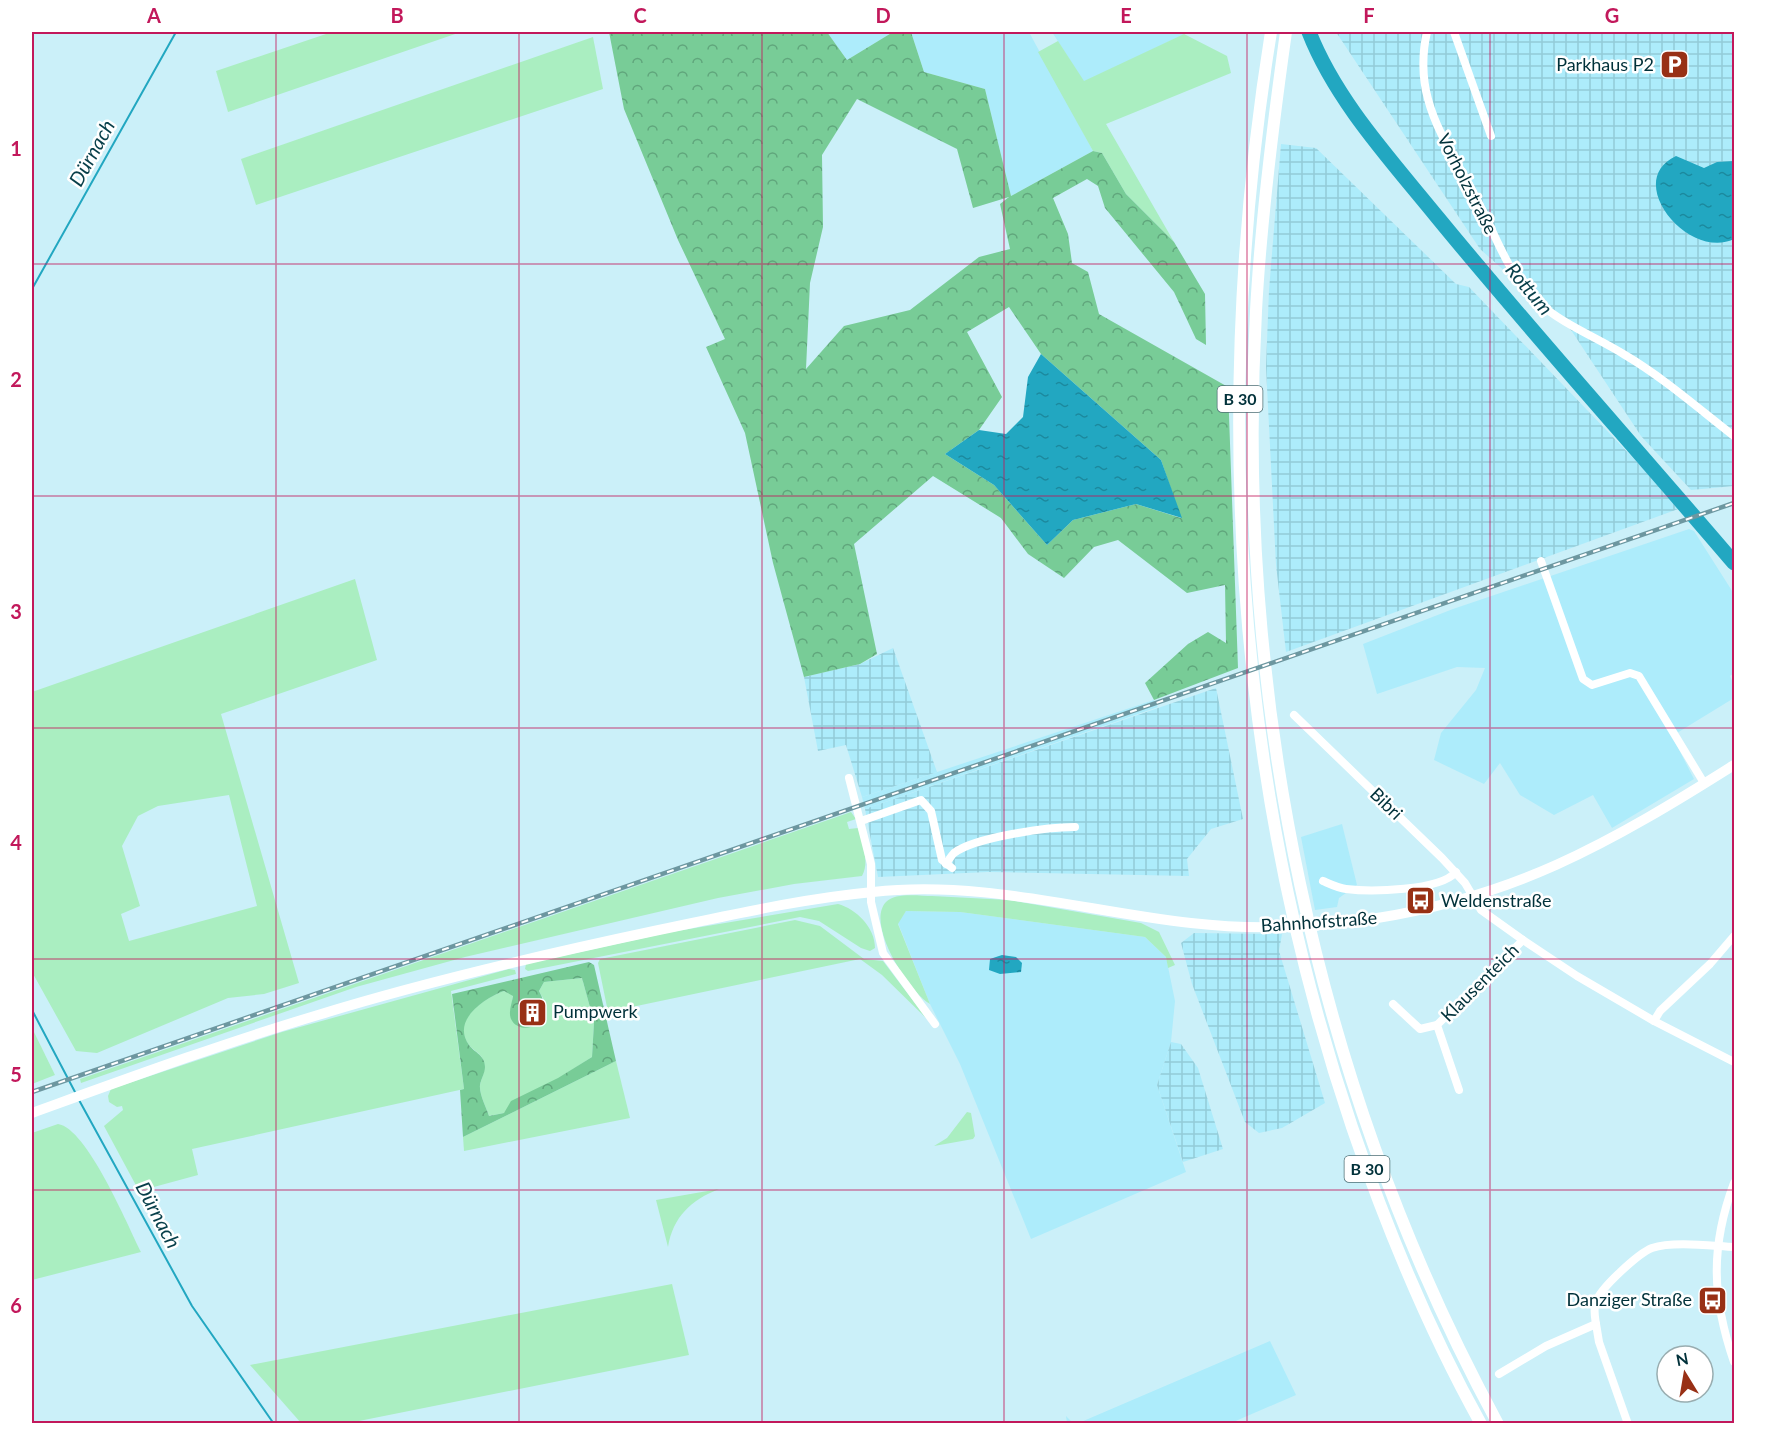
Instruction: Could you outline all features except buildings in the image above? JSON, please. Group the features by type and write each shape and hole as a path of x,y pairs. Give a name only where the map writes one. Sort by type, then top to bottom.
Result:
{"highway":[{"name":"B 30","path":"1271,32 1258,124 1242,309 1239,483 1249,649 1264,771 1289,902 1336,1080 1377,1198 1415,1289 1481,1424"},
{"name":"B 30","path":"1286,32 1273,124 1256,311 1254,383 1257,570 1278,765 1303,901 1350,1076 1388,1188 1471,1374 1498,1424"}],"main road":[{"name":"Bahnhofstraße","path":"32,1113 87,1092 320,1014 518,962 758,909 871,892 927,889 1002,892 1173,921 1243,927 1370,919 1472,896 1532,875 1592,848 1734,765"}],"street":[{"name":"Vorholzstraße","path":"1427,32 1424,69 1427,98 1436,122 1478,200 1507,265 1538,303 1625,355 1734,436"},
{"path":"1454,32 1491,136"},
{"path":"1541,561 1583,679 1592,685 1630,673 1639,676 1704,783"},
{"name":"Bibri","path":"1294,715 1456,872 1472,896"},
{"path":"849,778 871,864 873,918 884,953 935,1024"},
{"path":"861,821 921,800 931,811 940,854 949,866 955,853 984,842 1048,829 1075,827"},
{"name":"Bahnhofstraße","path":"1323,881 1344,889 1409,887 1439,883 1451,878 1456,872"},
{"path":"1472,896 1481,910 1577,976 1654,1021 1734,1062"},
{"path":"1654,1021 1660,1011 1710,964 1734,936"},
{"name":"Klausenteich","path":"1392,1004 1420,1029 1437,1025 1523,940"},
{"name":"Klausenteich","path":"1437,1025 1459,1090"},
{"path":"1734,1183 1716,1246 1720,1307 1734,1362"},
{"path":"1628,1424 1599,1342 1595,1307 1599,1295 1641,1254 1662,1246 1734,1247"},
{"path":"1499,1374 1546,1346 1596,1324"}],"shaded area":[{"path":"827,32 893,32 847,60"},
{"path":"911,32 1029,32 1093,151 1011,196 985,89 924,72"},
{"path":"1052,32 1189,32 1084,82"},
{"path":"1336,32 1734,32 1734,486 1691,490 1641,436 1571,330 1480,249"},
{"path":"1281,144 1316,148 1456,284 1469,287 1681,508 1286,652 1276,565 1266,367 1269,290"},
{"path":"1689,529 1694,531 1734,594 1734,673 1730,676 1734,685 1734,698 1672,736 1694,779 1612,828 1593,795 1554,815 1520,795 1500,763 1484,784 1434,760 1441,733 1476,690 1485,668 1457,667 1377,694 1363,644 1453,609"},
{"path":"893,648 937,772 862,797 846,745 818,751 804,677 860,664"},
{"path":"1216,688 1243,819 1211,829 1187,859 1189,876 988,872 878,877 865,809"},
{"path":"1154,700 1158,707 865,809 862,797"},
{"path":"1342,824 1357,885 1339,898 1337,907 1315,910 1301,837"},
{"path":"906,911 960,912 1145,937 1166,957 1175,1001 1171,1042 1157,1085 1186,1172 1031,1239 960,1064 930,1004 898,923"},
{"path":"1194,933 1282,934 1279,951 1325,1103 1282,1128 1259,1133 1245,1122 1192,984 1181,943"},
{"path":"1171,1042 1181,1044 1198,1068 1223,1149 1183,1162 1157,1085"},
{"path":"1270,1341 1296,1395 1231,1423 1067,1423 1066,1416 1071,1421 1081,1422"}],"green space":[{"path":"332,32 461,32 228,112 216,71"},
{"path":"609,32 827,32 847,60 893,32 911,32 924,72 985,89 1011,196 1093,151 1102,153 1126,194 1174,242 1205,294 1206,345 1196,339 1174,292 1105,208 1098,186 1087,179 1053,198 1068,234 1072,263 1088,272 1099,314 1228,387 1238,668 1154,700 1145,683 1188,644 1208,632 1226,643 1225,585 1187,593 1118,540 1094,547 1064,578 1028,554 1001,518 933,476 854,544 877,654 860,664 804,677 773,563 745,433 706,347 725,339 678,240 624,109","holes":["857,99 957,149 973,208 1009,197 1000,204 1010,249 979,257 910,310 844,326 806,369 810,283 823,227 822,155","1009,307 1041,354 1161,460 1181,518 1136,504 1073,520 1047,545 994,485 945,454 979,430 1002,397 967,332"]},
{"path":"1184,34 1227,56 1231,73 1106,124 1174,242 1126,194 1102,153 1093,151 1038,52 1058,41 1084,81"},
{"path":"593,37 603,89 256,205 241,159"},
{"path":"355,579 377,660 221,714 299,983 264,994 228,998 97,1053 76,1051 32,972 32,692","holes":["229,795 257,906 129,941 121,914 140,906 122,846 138,816 158,806"]},
{"path":"851,812 856,819 847,822 849,829 858,828 864,852 865,865 862,876 794,884 718,898 465,957 356,987 81,1083 80,1079"},
{"path":"908,895 1009,900 1141,923 1159,932 1175,965 1168,968 1166,957 1145,937 960,912 906,911 898,924 930,1004 921,997 901,972 885,941 881,926 881,912 886,902 895,897"},
{"path":"838,904 845,906 863,920 872,933 875,948 870,951 861,948 819,921 800,917 528,971 525,969 526,964 671,932"},
{"path":"795,920 820,926 864,959 883,961 927,1019 882,975 860,959 608,1012 598,963 600,959"},
{"path":"589,962 594,965 616,1061 463,1137 460,1090 464,1089 452,994","holes":["582,978 594,1022 592,1057 558,1078 511,1101 504,1113 489,1116 480,1089 485,1063 469,1045 465,1036 464,1027 473,1011 488,999 504,991 513,996 510,1016 516,1025 522,1027 536,1025 544,1012 544,1003 539,991 544,982"]},
{"path":"509,969 515,970 516,974 451,991 464,1089 192,1149 198,1175 139,1191 104,1126 123,1110 122,1106 117,1107 109,1102 108,1096 111,1089 282,1032"},
{"path":"582,978 594,1022 592,1057 504,1113 489,1116 480,1089 484,1062 464,1036 464,1027 472,1011 504,991 513,995 510,1015 544,1000 539,991 544,982"},
{"path":"32,1028 55,1075 32,1084"},
{"path":"616,1061 630,1118 464,1151 463,1137"},
{"path":"967,1112 971,1113 975,1136 973,1139 934,1146 947,1138"},
{"path":"58,1124 69,1130 94,1159 141,1252 32,1280 32,1133"},
{"path":"719,1189 700,1198 685,1211 674,1227 668,1247 656,1200"},
{"path":"672,1284 689,1355 349,1423 301,1423 250,1365"}],"water":[{"path":"1676,156 1704,168 1717,162 1734,161 1734,239 1716,243 1698,239 1682,229 1668,215 1659,199 1656,183 1661,168"},
{"path":"1041,354 1161,460 1182,518 1136,504 1073,520 1047,545 994,485 945,454 979,430 1006,434 1023,417 1028,377"},
{"path":"1002,955 1016,957 1022,963 1021,972 1000,974 989,970 990,959"}],"waterway":[{"name":"Dürnach","path":"32,289 176,32"},
{"name":"Rottum","path":"1309,32 1334,82 1384,152 1474,262 1734,563"},
{"name":"Dürnach","path":"32,1010 75,1092"},
{"name":"Dürnach","path":"79,1100 192,1306 274,1424"}],"railway":[{"path":"32,1092 1734,503"}],"place":[{"name":"Parkhaus P2","path":"1675,65"},
{"name":"Weldenstraße","path":"1420,901"},
{"name":"Pumpwerk","path":"532,1012"},
{"name":"Danziger Straße","path":"1713,1300"}]}
